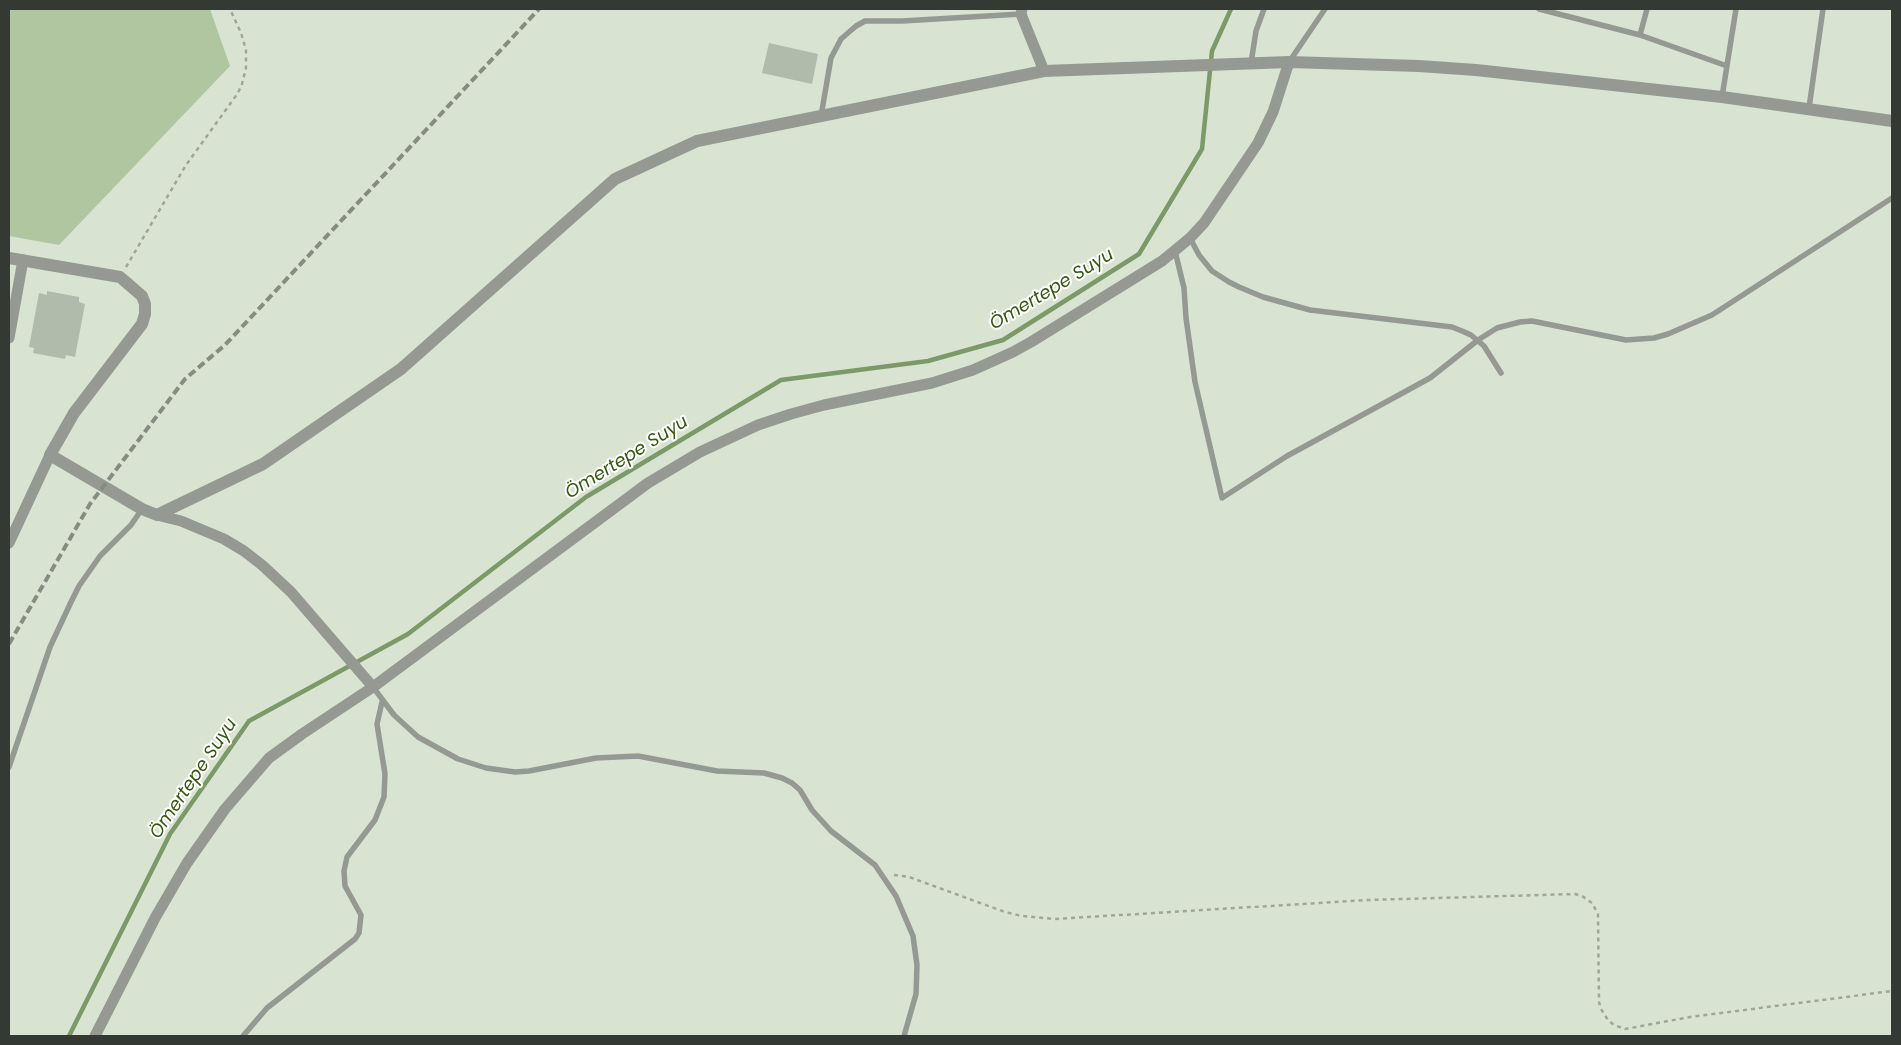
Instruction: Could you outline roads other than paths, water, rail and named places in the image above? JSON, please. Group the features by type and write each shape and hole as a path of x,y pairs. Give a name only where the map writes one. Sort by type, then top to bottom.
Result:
{"street":[{"path":"1022,12 1034,50 1044,71"},
{"path":"96,1036 170,890 191,856 225,809 270,758 302,734 373,687 667,470 700,452 758,425 791,414 824,405 932,383 987,364 1031,342 1155,266 1190,238 1204,223 1258,142 1273,112 1289,62"},
{"path":"157,515 263,464 401,369 615,179 696,140 1044,71 1289,62 1420,66 1476,70 1722,96 1892,121"},
{"path":"9,258 120,277 142,296 145,314 142,324 74,413 50,455 9,543"},
{"path":"9,338 22,260"},
{"path":"50,455 142,509 204,530 244,551 262,565 290,592 373,687"}],"lane":[{"path":"1248,63 1264,9"},
{"path":"1289,62 1324,9"},
{"path":"1539,9 1640,35 1727,66"},
{"path":"1640,35 1648,9"},
{"path":"1722,96 1736,9"},
{"path":"1808,108 1823,9"},
{"path":"822,116 831,58 841,39 865,21 902,21 1022,12"},
{"path":"1175,251 1184,288 1189,342 1198,399 1222,498 1287,456 1423,382 1492,331 1508,324 1532,321 1626,340 1647,339 1668,334 1712,315 1892,198"},
{"path":"1190,238 1199,255 1212,271 1229,282 1263,297 1288,305 1333,314 1452,328 1462,331 1478,340 1490,352 1501,373"},
{"path":"9,766 50,647 79,586 100,556 131,525 142,509"},
{"path":"373,687 382,702 406,728 431,746 458,759 486,768 529,771 596,758 638,756 710,770 774,775 792,784 800,790 820,820 831,831 865,856 883,874 896,896 913,936 917,965 916,994 904,1036"},
{"path":"243,1036 267,1008 355,940 359,933 361,915 345,886 344,871 347,857 375,820 384,797 385,774 377,724 382,702"}],"waterway":[{"name":"Ömertepe Suyu","path":"69,1036 170,834 249,721 408,634 586,497 781,380 928,361 1003,340 1139,254 1202,149 1212,51 1231,9"}],"railway":[{"path":"9,644 90,504 185,379 225,345 539,9"}]}
